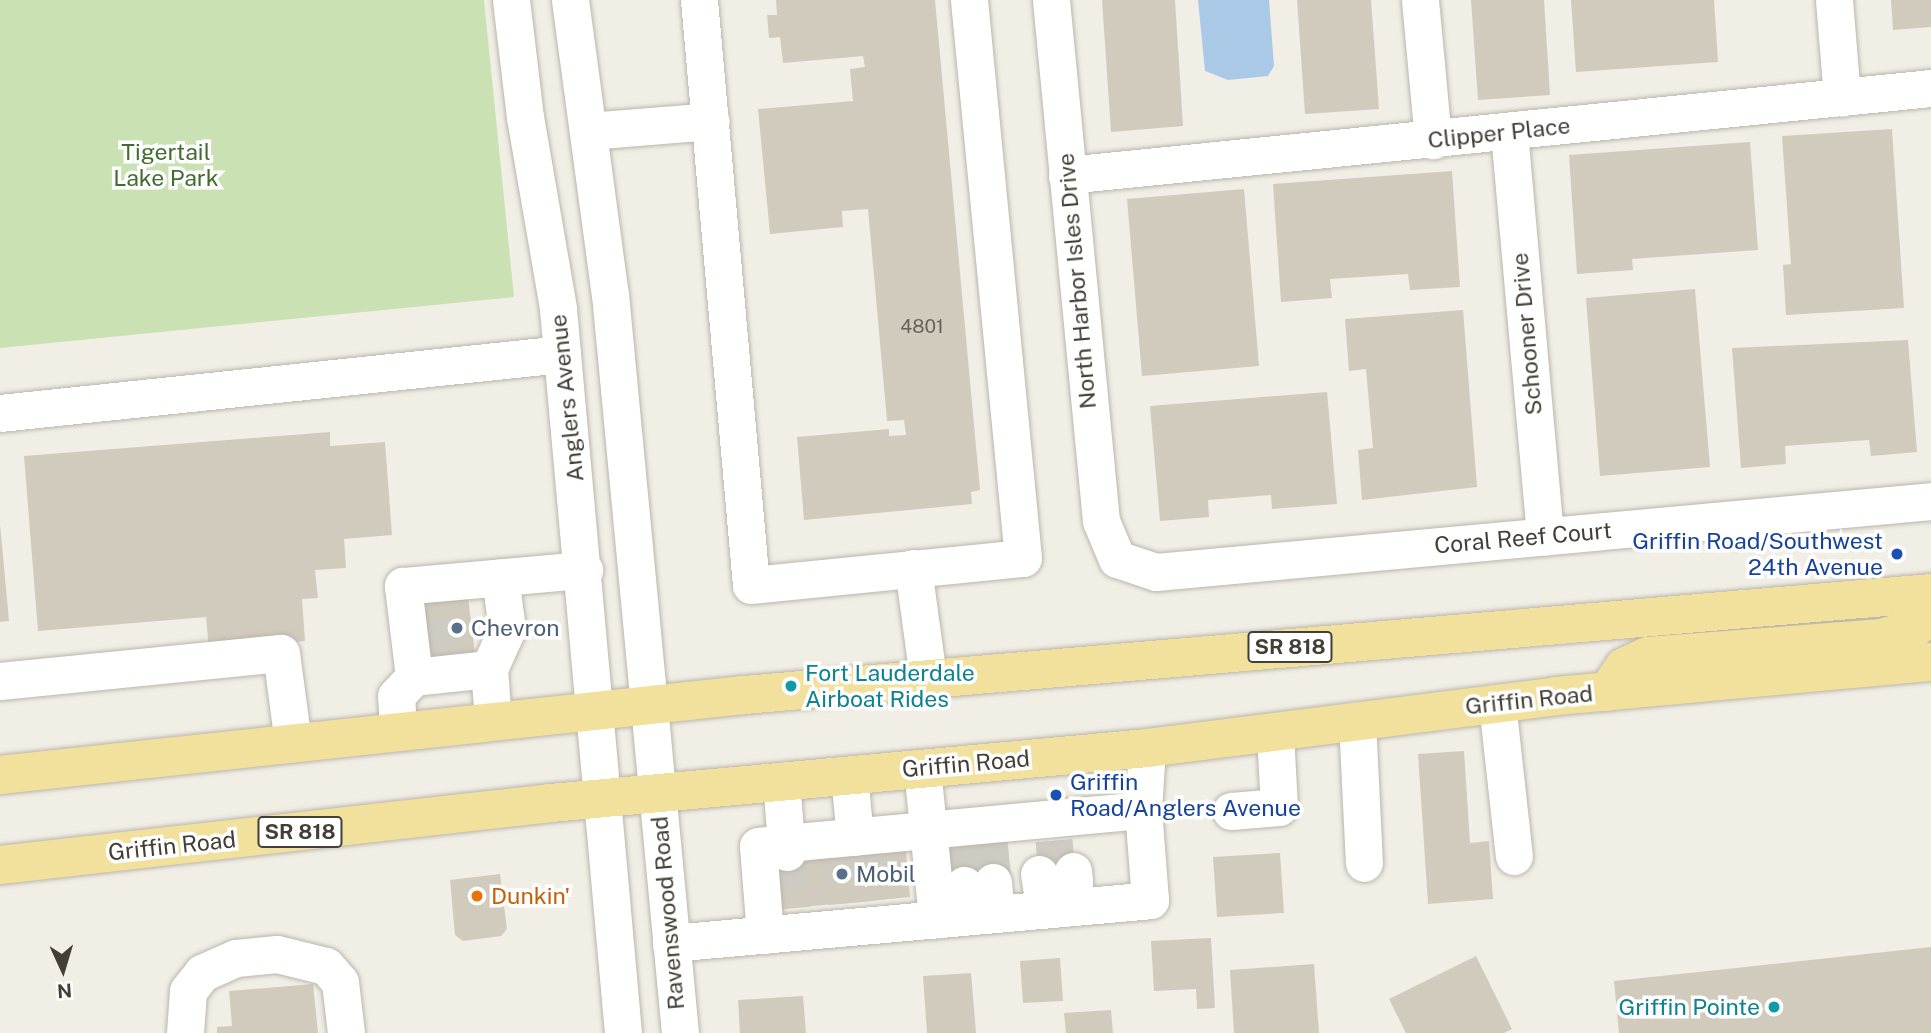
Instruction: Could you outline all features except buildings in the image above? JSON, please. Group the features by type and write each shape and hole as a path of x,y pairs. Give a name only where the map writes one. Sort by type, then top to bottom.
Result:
{"main road":[{"name":"SR 818","path":"0,775 648,704 1931,593"},
{"path":"1607,692 1624,667 1648,656 1882,638 1915,628 1931,613"},
{"name":"Griffin Road","path":"0,865 781,780 1147,748 1497,703 1931,662"}],"street":[{"name":"Anglers Avenue","path":"510,0 562,354 597,709 600,799"},
{"path":"570,0 610,294 657,793"},
{"path":"699,0 751,585 1023,558 969,0"},
{"name":"North Harbor Isles Drive","path":"1051,0 1101,522 1117,559"},
{"path":"1420,0 1433,140"},
{"path":"1834,0 1842,98"},
{"name":"Clipper Place","path":"1067,175 1931,88"},
{"path":"588,131 710,121"},
{"name":"Schooner Drive","path":"1509,132 1545,536"},
{"path":"0,413 562,354"},
{"name":"Coral Reef Court","path":"1117,559 1156,572 1931,501"},
{"path":"913,568 928,678"},
{"path":"398,731 396,696 414,677 416,640 403,586 583,570"},
{"path":"493,720 489,669 490,631 500,577"},
{"path":"0,681 281,653 293,743"},
{"path":"414,677 489,669"},
{"path":"1497,703 1514,856"},
{"path":"1357,721 1364,863"},
{"path":"1231,811 1279,807 1275,732"},
{"path":"784,924 758,846 786,847 965,834 1055,858 1150,900 1143,810 1147,748"},
{"path":"922,768 965,834 972,903"},
{"path":"849,775 857,840"},
{"path":"781,780 786,847"},
{"name":"Ravenswood Road","path":"657,793 680,1033"},
{"path":"600,799 623,1033"},
{"path":"671,943 784,924 972,903 1143,810"},
{"path":"185,1033 188,991 202,973 236,958 277,954 326,966 340,982 346,1033"}],"green space":[{"name":"Tigertail Lake Park","path":"0,0 484,0 514,297 0,348"}],"water":[{"path":"1198,0 1269,0 1274,66 1268,76 1228,80 1205,71"}],"tunnel":[{"path":"422,639 473,632"},
{"path":"1054,840 1057,873"},
{"path":"989,841 993,882"},
{"path":"873,844 880,900"},
{"path":"960,844 964,885"},
{"path":"842,846 847,903"},
{"path":"787,852 792,908"}],"place":[{"name":"Griffin Road/Southwest 24th Avenue","path":"1897,554"},
{"name":"Chevron","path":"457,628"},
{"name":"Fort Lauderdale Airboat Rides","path":"791,686"},
{"name":"Griffin Road/Anglers Avenue","path":"1056,795"},
{"name":"Mobil","path":"842,874"},
{"name":"Dunkin'","path":"477,896"},
{"name":"Griffin Pointe","path":"1774,1007"}]}
